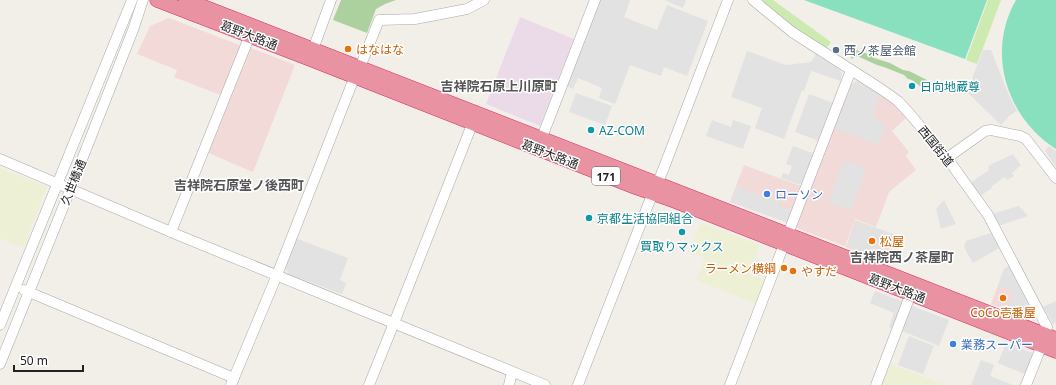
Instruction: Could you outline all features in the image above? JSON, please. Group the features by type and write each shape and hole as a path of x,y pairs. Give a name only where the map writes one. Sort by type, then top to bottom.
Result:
{"highway":[{"name":"葛野大路通","path":"157,0 252,31 655,188 675,201 786,240 1048,340 1056,351"},
{"name":"葛野大路通","path":"186,0 252,31"}],"street":[{"name":"久世橋通","path":"0,325 132,0"},
{"name":"久世橋通","path":"0,364 144,0"},
{"path":"311,54 331,0"},
{"path":"16,286 233,381 379,20 423,18 468,9 484,0"},
{"path":"539,143 595,0"},
{"path":"578,385 728,0"},
{"name":"西国街道","path":"753,0 792,32 881,88 909,112 947,158 988,215 1044,319 1047,327 1048,340"},
{"path":"171,232 252,31"},
{"path":"730,385 851,70"},
{"path":"369,385 474,118"},
{"path":"947,158 985,131 991,130 1020,136 1026,139 1056,178"},
{"path":"0,159 171,232 545,385"},
{"path":"876,385 913,289"},
{"path":"1026,385 1048,340 1056,346"},
{"path":"509,385 512,372"}],"shaded area":[{"path":"599,0 630,0 624,17 657,30 667,5 708,21 687,76 664,67 661,76 630,65 615,104 599,98 602,88 578,78 573,89 566,86"},
{"path":"664,0 686,0 683,8"},
{"path":"520,17 574,39 540,126 486,104"},
{"path":"169,18 242,46 223,96 174,77 177,70 137,54 150,26"},
{"path":"248,47 295,65 253,172 206,152"},
{"path":"983,50 991,50 1008,93 1017,111 1010,115 1001,125 967,92"},
{"path":"747,51 786,65 811,62 816,54 840,70 842,74 841,81 811,71 804,91 802,90 784,139 755,128 762,108 731,97"},
{"path":"857,81 882,94 907,117 892,131 909,152 906,156 916,170 889,192 876,227 855,219 845,246 797,228 796,226 851,85"},
{"path":"858,82 880,95 873,114 885,126 878,145 835,128 852,85"},
{"path":"576,93 612,106 605,125 569,112"},
{"path":"809,94 833,103 819,141 795,132"},
{"path":"712,120 731,127 733,120 751,126 743,149 706,136"},
{"path":"793,146 815,154 803,186 781,178 783,173 789,175 792,166 786,164"},
{"path":"1049,146 1056,151 1056,167 1045,151"},
{"path":"1013,154 1021,165 1012,173 1014,176 1007,180 1004,177 980,196 970,183 989,170 988,166"},
{"path":"847,161 863,167 865,173 851,210 828,202 842,165"},
{"name":"ローソン","path":"744,165 803,187 789,223 730,202"},
{"path":"737,187 781,202 779,207 793,211 789,223 731,202"},
{"path":"944,200 956,224 941,229 936,209"},
{"path":"1019,206 1028,216 998,226 992,214"},
{"name":"松屋","path":"855,220 898,236 889,263 846,247"},
{"name":"松屋","path":"856,221 897,236 895,244 881,239 875,256 847,246"},
{"path":"991,233 999,248 973,263 964,247 966,241"},
{"path":"295,238 348,258 340,280 346,283 342,294 288,274 285,266"},
{"path":"1009,266 1038,317 1035,321 991,304 1004,269"},
{"path":"1009,266 1038,317 1035,321 1007,310 1014,292 998,286 1004,269"},
{"path":"875,291 904,302 893,329 889,327 894,313 870,303"},
{"path":"1056,301 1056,322 1053,324 1043,307"},
{"path":"912,306 949,320 939,346 902,331"},
{"path":"909,336 934,346 923,374 898,365"},
{"path":"1006,343 1033,353 1025,374 998,363"},
{"path":"981,360 994,365 990,376 1013,385 971,385"}],"green space":[{"path":"341,0 396,0 376,9 367,33 333,20"},
{"path":"760,0 773,0 831,42 826,49 799,31"},
{"path":"804,0 987,0 965,59"},
{"path":"988,0 1001,0 977,64 966,60"},
{"path":"1016,0 1056,0 1056,149 1039,136 1024,120 1013,102 1006,82 1002,62 1003,41 1007,20"},
{"path":"844,49 851,53 856,50 871,55 874,58 909,71 927,80 926,87 920,86 904,75 857,56 852,59"},
{"path":"0,168 47,187 23,248 0,238"},
{"path":"701,223 760,245 749,274 765,280 756,304 696,280 705,258 689,252"},
{"path":"889,363 945,385 881,385"}],"place":[{"name":"はなはな","path":"348,49"},
{"name":"西ノ茶屋会館","path":"836,50"},
{"name":"日向地蔵尊","path":"912,86"},
{"name":"AZ-COM","path":"591,130"},
{"name":"ローソン","path":"767,194"},
{"name":"京都生活協同組合","path":"589,218"},
{"name":"買取りマックス","path":"682,232"},
{"name":"松屋","path":"872,241"},
{"name":"ラーメン横綱","path":"784,268"},
{"name":"やすだ","path":"793,271"},
{"name":"CoCo壱番屋","path":"1003,298"},
{"name":"業務スーパー","path":"953,344"}],"district":[{"name":"吉祥院石原上川原町","path":"499,86"},
{"name":"吉祥院石原堂ノ後西町","path":"239,185"},
{"name":"吉祥院西ノ茶屋町","path":"902,257"}]}
